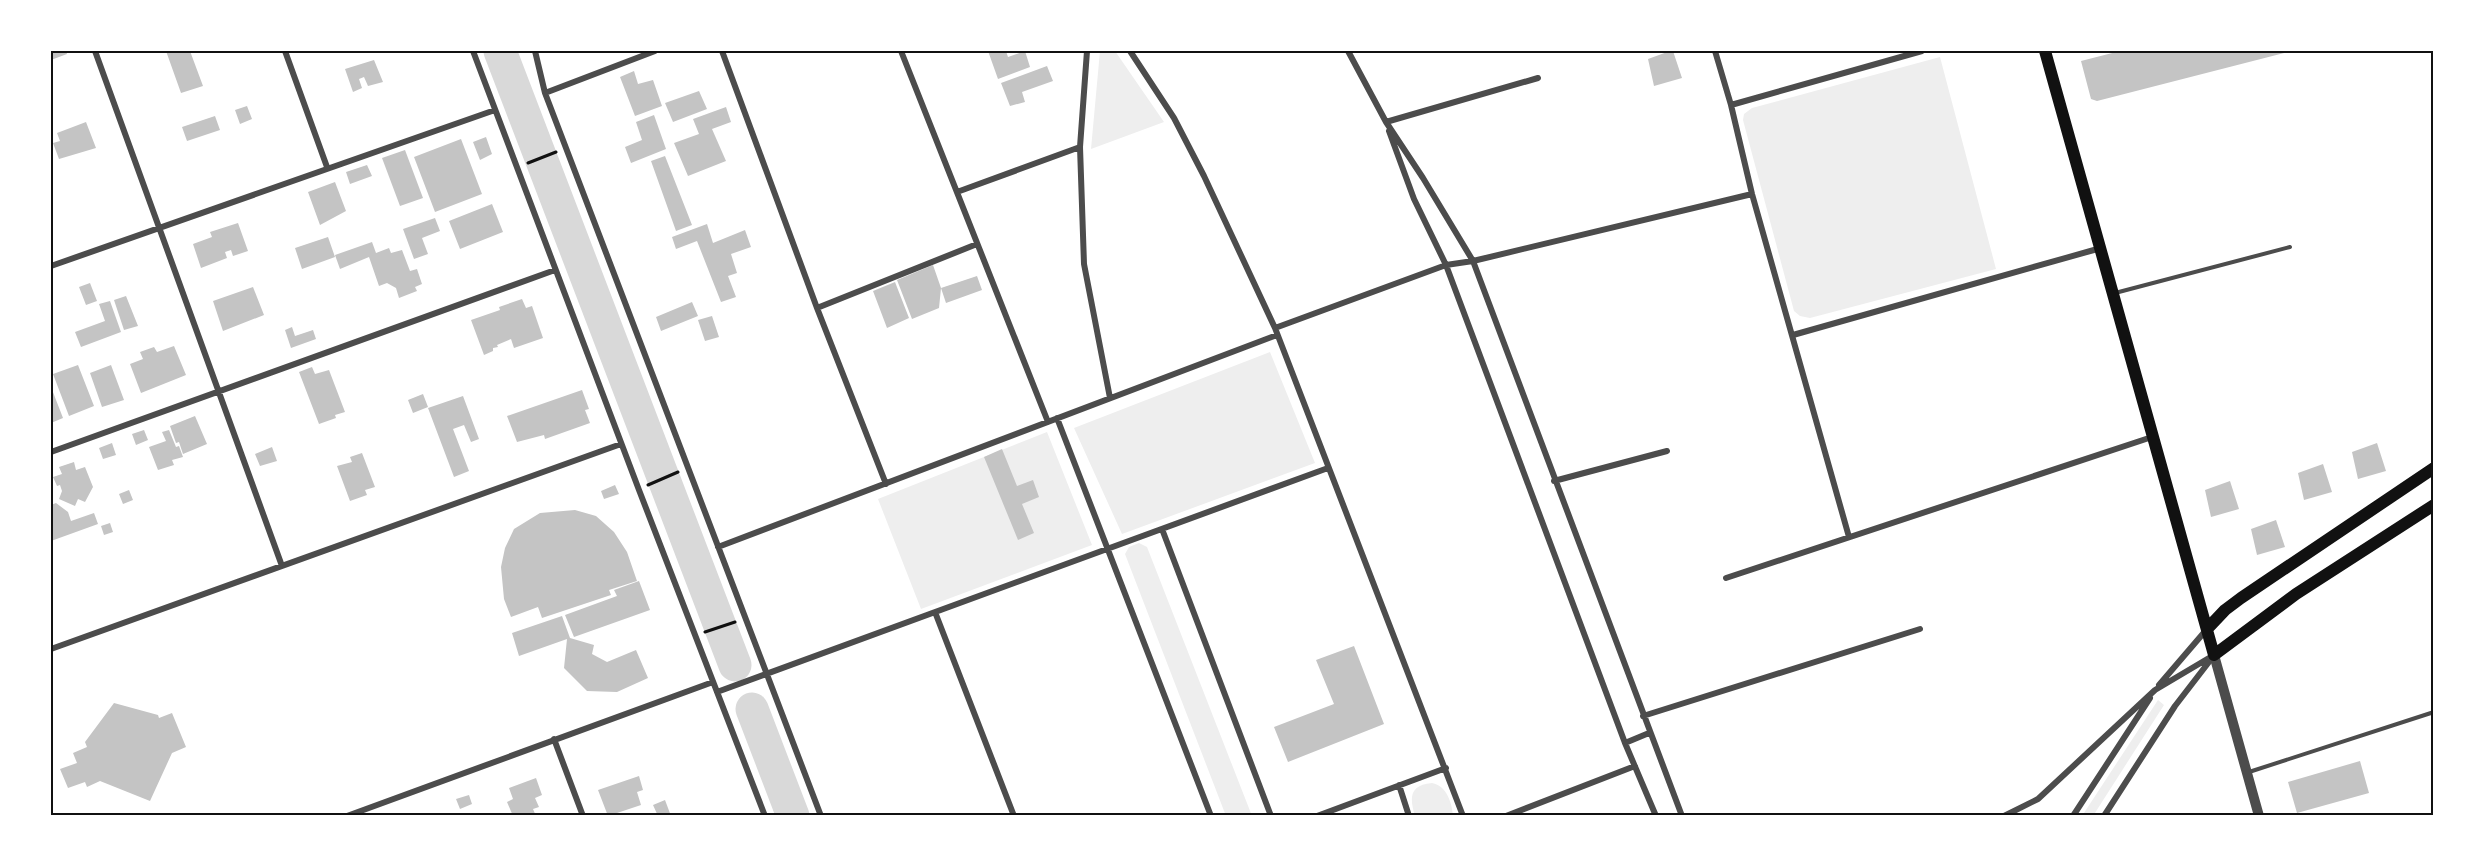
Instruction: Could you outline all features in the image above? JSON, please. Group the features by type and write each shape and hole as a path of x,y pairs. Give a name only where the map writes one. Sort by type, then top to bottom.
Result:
{"main road":[{"path":"2045,51 2214,655 2296,594 2434,506"},
{"path":"2207,629 2225,610 2241,598 2434,468"}],"street":[{"path":"95,51 282,566"},
{"path":"285,51 327,167"},
{"path":"473,51 621,444 765,816"},
{"path":"534,51 545,93 821,816"},
{"path":"545,93 655,51"},
{"path":"722,51 817,308 886,484"},
{"path":"901,51 1048,422"},
{"path":"1087,51 1080,147 1084,264 1110,398"},
{"path":"1130,51 1174,118 1204,176 1276,332 1463,816"},
{"path":"1348,51 1386,122 1473,261 1642,716 1682,816"},
{"path":"1715,51 1731,105 1752,194 1849,537"},
{"path":"1731,105 1922,51"},
{"path":"1386,122 1538,78"},
{"path":"51,266 327,167 495,110"},
{"path":"1386,122 1414,199 1446,265 1625,743 1656,816"},
{"path":"957,192 1080,147"},
{"path":"718,547 1110,398 1446,265 1473,261 1752,194"},
{"path":"817,308 977,244"},
{"path":"1793,335 2101,248"},
{"path":"51,452 555,270"},
{"path":"1057,418 1211,816"},
{"path":"1726,578 2152,437"},
{"path":"51,649 621,444"},
{"path":"1554,481 1667,451"},
{"path":"717,692 1328,468"},
{"path":"1162,529 1271,816"},
{"path":"935,612 1014,816"},
{"path":"1642,716 1920,629"},
{"path":"2073,816 2156,690 2207,629"},
{"path":"2004,816 2038,799 2156,690 2214,655"},
{"path":"2214,655 2259,816"},
{"path":"2104,816 2175,706 2214,655"},
{"path":"347,816 713,682"},
{"path":"1625,743 1649,733"},
{"path":"554,739 583,816"},
{"path":"1506,816 1635,766"},
{"path":"1317,816 1446,768"},
{"path":"1400,786 1410,816"},
{"path":"372,807 376,816"}],"lane":[{"path":"2114,294 2290,247"},
{"path":"2247,773 2434,712"}],"path":[{"path":"534,160 549,155"},
{"path":"658,480 672,474"},
{"path":"714,629 728,624"}],"shaded area":[{"path":"1100,51 1115,51 1164,122 1091,149"},
{"path":"1940,57 1996,269 1810,318 1800,316 1794,311 1743,120 1744,114 1752,108"},
{"path":"1270,352 1315,463 1122,534 1074,428"},
{"path":"1047,432 1092,545 921,609 878,499"},
{"path":"1139,543 1147,547 1252,816 1226,816 1125,554 1129,547"},
{"path":"2158,700 2164,705 2093,816 2082,816"},
{"path":"1432,783 1445,791 1453,816 1415,816 1412,798 1415,789"}],"building":[{"path":"51,51 66,51 67,54 51,60"},
{"path":"166,51 190,51 203,86 181,93"},
{"path":"988,51 1006,51 1008,57 1025,51 1030,67 998,79"},
{"path":"1673,51 1682,78 1654,86 1648,59"},
{"path":"2120,51 2288,52 2097,101 2091,99 2081,61"},
{"path":"374,60 383,82 368,86 364,77 359,79 362,88 353,92 345,69"},
{"path":"1047,66 1053,81 1022,92 1025,102 1010,106 1001,83"},
{"path":"634,71 638,84 653,80 662,106 635,116 620,77"},
{"path":"699,91 707,109 673,122 665,103"},
{"path":"247,106 252,119 240,124 235,110"},
{"path":"726,107 731,122 712,129 726,161 688,176 674,143 699,134 693,119"},
{"path":"654,115 666,149 631,163 625,147 642,140 636,122"},
{"path":"215,116 220,130 187,141 182,127"},
{"path":"86,122 96,148 59,159 53,143 60,141 57,133"},
{"path":"486,137 492,154 480,160 473,142"},
{"path":"461,139 482,194 435,212 414,157"},
{"path":"405,150 423,198 400,206 382,158"},
{"path":"665,156 692,225 676,231 651,161"},
{"path":"367,165 372,176 350,184 346,172"},
{"path":"335,182 346,211 320,225 308,192"},
{"path":"492,204 503,232 460,249 449,221"},
{"path":"435,218 440,231 422,238 428,254 414,259 403,229"},
{"path":"238,223 248,251 233,256 231,250 225,252 227,258 201,268 193,244 212,237 210,232"},
{"path":"707,224 713,243 745,230 751,247 731,254 737,273 728,276 736,297 721,302 697,241 676,249 672,237"},
{"path":"328,237 335,257 302,269 295,248"},
{"path":"372,242 376,253 389,248 391,253 402,250 410,271 417,269 422,284 415,287 417,291 399,298 396,288 387,283 379,286 369,257 340,269 335,255"},
{"path":"933,265 941,288 939,308 912,319 897,280"},
{"path":"977,276 982,290 946,303 941,288"},
{"path":"895,282 909,318 887,328 873,291"},
{"path":"90,283 97,301 86,305 79,287"},
{"path":"253,287 264,315 223,331 213,301"},
{"path":"126,296 138,326 124,330 114,300"},
{"path":"522,299 526,308 532,306 543,338 514,348 511,339 497,345 498,347 493,348 493,351 484,355 471,320"},
{"path":"110,301 121,332 81,347 75,332 105,321 99,304"},
{"path":"692,302 698,316 661,331 656,317"},
{"path":"712,316 719,337 705,341 698,320"},
{"path":"292,327 295,336 313,330 316,339 291,348 285,330"},
{"path":"174,346 186,375 141,393 130,364 143,359 140,352 154,347 157,352"},
{"path":"78,365 94,406 69,416 53,374"},
{"path":"111,365 124,400 102,407 90,373"},
{"path":"312,367 315,374 329,370 345,412 319,424 299,372"},
{"path":"51,387 63,418 51,423"},
{"path":"582,390 589,409 585,410 590,423 545,439 544,435 517,442 507,416"},
{"path":"423,394 428,407 413,413 408,400"},
{"path":"463,396 479,439 471,442 464,425 453,429 469,471 454,477 428,408"},
{"path":"195,416 207,444 183,454 170,426"},
{"path":"144,430 148,440 136,445 132,434"},
{"path":"169,430 183,457 172,460 174,465 158,470 149,447 166,441 162,432"},
{"path":"112,443 116,455 103,459 99,448"},
{"path":"2377,443 2386,471 2358,479 2352,452"},
{"path":"272,447 277,461 260,466 255,454"},
{"path":"1002,449 1017,486 1033,480 1039,497 1022,504 1034,533 1018,540 984,457"},
{"path":"362,453 375,487 365,490 367,495 350,501 337,466 352,462 350,457"},
{"path":"74,462 76,470 85,467 93,487 85,502 78,499 75,506 59,499 62,491 53,477 62,474 59,467"},
{"path":"2323,464 2332,492 2304,500 2298,473"},
{"path":"2230,481 2239,509 2211,517 2205,490"},
{"path":"615,485 619,494 604,499 601,491"},
{"path":"129,490 133,500 123,504 119,494"},
{"path":"56,503 68,512 71,521 94,513 98,524 51,541 51,505"},
{"path":"575,510 596,516 614,532 627,552 637,581 609,590 611,595 542,618 538,607 511,617 504,599 501,567 505,548 514,529 540,513"},
{"path":"2276,520 2285,547 2257,555 2251,529"},
{"path":"110,523 113,532 104,535 101,526"},
{"path":"639,581 650,610 574,637 565,615 617,596 614,590"},
{"path":"562,616 570,638 594,645 592,654 607,662 636,650 648,678 617,692 587,691 564,668 567,639 519,656 512,633"},
{"path":"1354,646 1384,724 1288,762 1274,727 1334,704 1316,660"},
{"path":"114,703 158,715 159,718 172,713 186,747 172,753 150,801 100,781 87,787 85,782 68,788 60,769 77,763 73,753 87,747 85,742"},
{"path":"2360,761 2369,793 2297,813 2288,782"},
{"path":"639,776 643,790 637,792 641,805 608,816 598,790"},
{"path":"536,778 542,795 535,798 539,807 533,809 536,816 513,816 507,802 513,799 509,788"},
{"path":"469,795 472,804 460,809 456,799"},
{"path":"665,800 671,816 658,816 653,805"}],"waterway":[{"path":"500,51 735,665"},
{"path":"752,709 793,816"}]}
